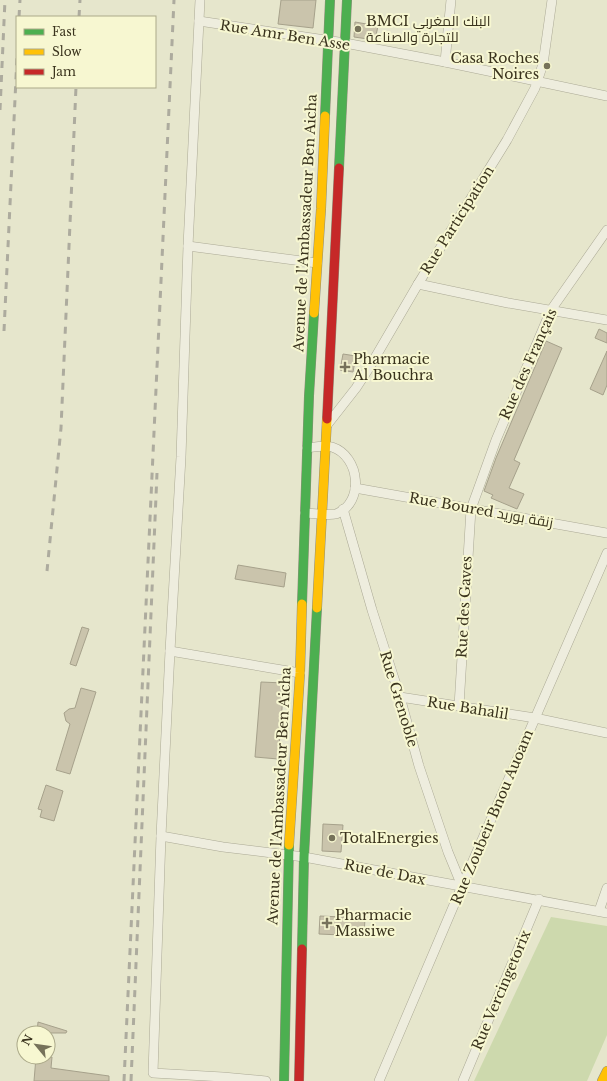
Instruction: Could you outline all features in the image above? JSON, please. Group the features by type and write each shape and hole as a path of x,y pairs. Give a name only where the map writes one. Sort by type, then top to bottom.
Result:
{"main road":[{"name":"Avenue de l'Ambassadeur Ben Aicha","path":"284,1081 288,856 300,673 307,448 321,209 330,0"},
{"name":"Avenue de l'Ambassadeur Ben Aicha","path":"300,1081 304,857 326,446 347,0"},
{"path":"602,1081 607,1070"}],"street":[{"path":"200,0 188,246 181,457 161,836 153,1073 266,1081"},
{"path":"445,62 451,0"},
{"name":"Rue Participation","path":"326,426 360,382 418,284 507,140 539,81 543,64 552,0"},
{"name":"Rue Amr Ben Asse","path":"199,21 329,42 345,43 539,81 607,96"},
{"name":"Rue des Français","path":"470,509 496,440 551,310 607,230"},
{"path":"188,246 317,263"},
{"path":"418,284 508,303 607,320"},
{"path":"305,513 335,514 343,509 353,496 356,477 351,463 342,452 326,446 307,448"},
{"name":"Rue Boured زنقة بوريد","path":"355,488 607,533"},
{"name":"Rue Grenoble","path":"343,509 372,610 420,766 448,852 462,886"},
{"name":"Rue des Gaves","path":"459,706 470,509"},
{"name":"Rue Zoubeir Bnou Auoam","path":"379,1081 607,553"},
{"path":"170,651 300,673"},
{"name":"Rue Bahalil","path":"400,697 535,718 607,733"},
{"name":"Rue de Dax","path":"161,836 223,847 304,857 539,899 603,912"},
{"path":"603,912 607,888"},
{"name":"Rue Vercingetorix","path":"463,1081 539,899"}],"green space":[{"path":"551,917 607,926 607,1035 587,1081 474,1081"}],"building":[{"path":"281,0 316,0 313,28 278,24"},
{"path":"355,22 378,26 375,40 354,37"},
{"path":"599,329 607,333 607,343 595,338"},
{"path":"546,341 562,348 514,460 520,463 509,488 524,494 517,509 491,498 493,495 484,491 496,458"},
{"path":"607,351 607,385 603,395 590,389"},
{"path":"343,354 356,356 353,372 340,370"},
{"path":"238,565 286,573 284,587 235,579"},
{"path":"82,627 89,629 76,666 70,664"},
{"path":"261,682 284,683 278,759 255,757"},
{"path":"81,688 96,692 70,774 56,770 70,724 66,721 64,713 69,709 75,708"},
{"path":"46,785 63,791 54,821 40,817 42,810 38,809"},
{"name":"TotalEnergies","path":"323,824 343,825 341,852 322,851"},
{"path":"320,916 365,918 364,936 319,934"},
{"path":"38,1022 48,1025 38,1025"},
{"path":"56,1028 67,1031 66,1033 56,1033"},
{"path":"35,1065 51,1065 51,1068 109,1076 109,1081 34,1081"}],"railway":[{"path":"0,110 5,0"},
{"path":"19,16 20,0"},
{"path":"79,16 80,0"},
{"path":"124,1081 174,0"},
{"path":"4,331 16,78"},
{"path":"47,571 61,428 76,88"},
{"path":"131,1081 157,473"}],"traffic: fast":[{"path":"325,116 330,0"},
{"path":"339,168 347,0"},
{"path":"302,604 309,396 314,313"},
{"path":"302,949 304,857 317,608"},
{"path":"284,1081 289,845"}],"traffic: slow":[{"path":"314,313 325,116"},
{"path":"317,608 327,419"},
{"path":"289,845 300,673 302,604"},
{"path":"602,1081 607,1071"}],"traffic: jam":[{"path":"327,419 339,168"},
{"path":"299,1081 302,949"}],"place":[{"name":"BMCI البنك المغربي للتجارة والصناعة","path":"358,29"},
{"name":"Casa Roches Noires","path":"547,66"},
{"name":"Pharmacie Al Bouchra","path":"345,367"},
{"name":"TotalEnergies","path":"332,838"},
{"name":"Pharmacie Massiwe","path":"327,923"}]}
